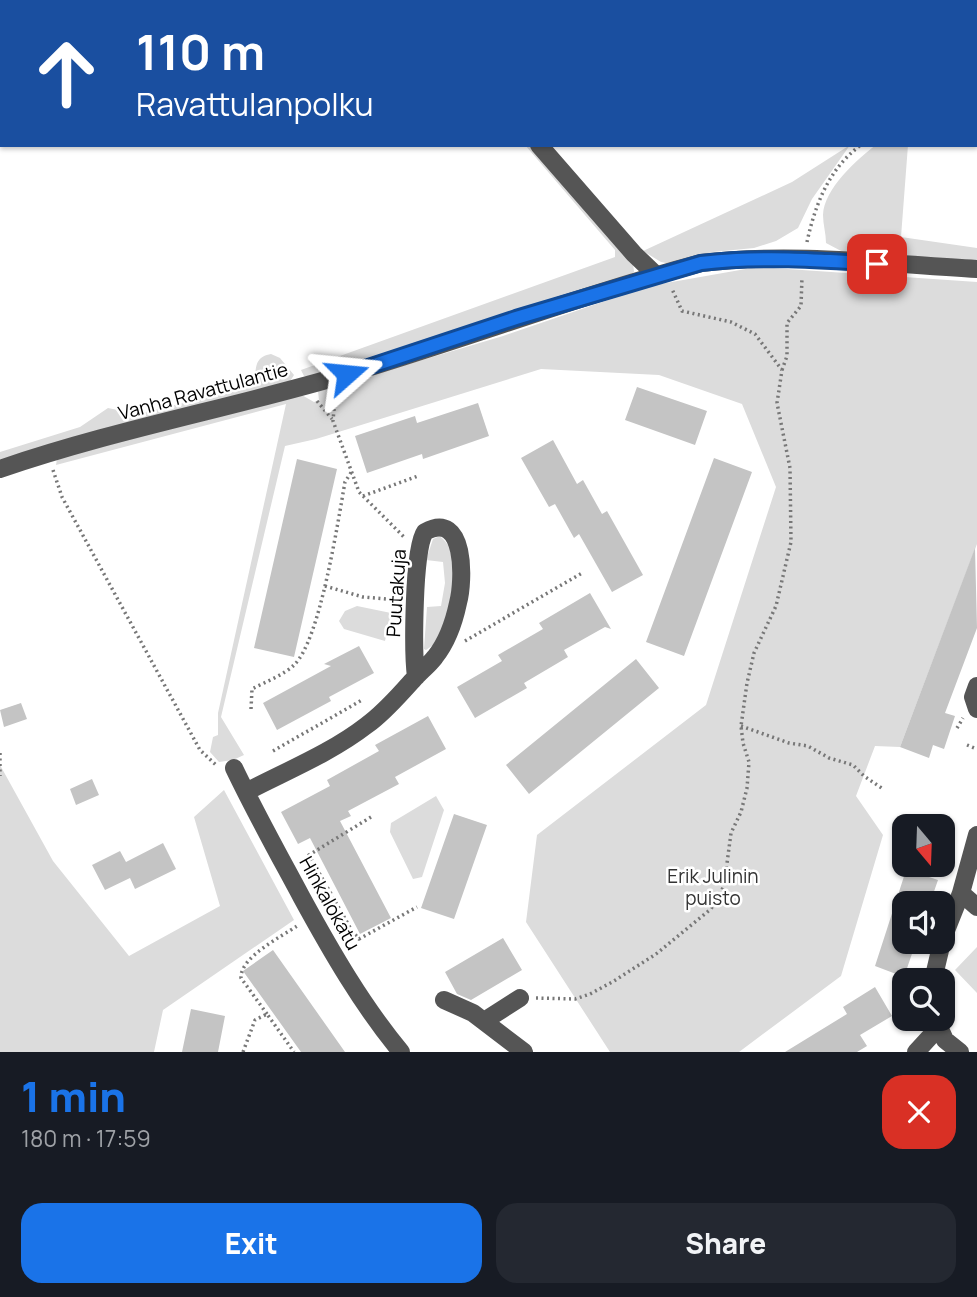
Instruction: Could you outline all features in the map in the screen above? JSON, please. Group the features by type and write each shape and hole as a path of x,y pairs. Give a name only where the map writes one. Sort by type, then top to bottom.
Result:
{"street":[{"path":"541,147 634,254 656,275"},
{"name":"Vanha Ravattulantie","path":"0,470 49,454 347,374 701,263 803,259 977,269"},
{"name":"Puutakuja","path":"246,792 368,725 387,709 416,677 442,647 459,601 460,555 452,534 441,527 425,532 418,550 413,653 416,677"},
{"path":"977,686 973,697 977,709"},
{"name":"Hinkalokatu","path":"227,769 246,792 338,961 378,1023 401,1052"},
{"path":"955,908 977,835"},
{"path":"961,893 977,907"},
{"path":"484,1021 520,998"},
{"path":"444,1000 484,1021 524,1052"},
{"path":"916,1052 931,1031"},
{"path":"941,1031 945,1040 960,1052"}],"path":[{"path":"520,998 575,999 590,995 656,954 711,909 724,887 731,833 741,812 747,788 749,762 741,726 754,653 776,607 791,542 790,468 777,403 787,356 787,323 801,306 803,259 818,203 832,176 859,147"},
{"path":"682,311 732,323 755,334 782,370"},
{"path":"347,374 335,396 333,421 352,471 363,496 418,550"},
{"path":"49,454 62,497 200,750 227,769"},
{"path":"251,709 252,689 295,665 307,645 325,586 345,482 352,471"},
{"path":"363,496 418,476"},
{"path":"442,647 451,649 582,573"},
{"path":"325,586 363,597 416,601"},
{"path":"273,751 362,700"},
{"path":"741,726 789,743 808,746 829,758 852,765 883,789"},
{"path":"967,745 977,749"},
{"path":"0,753 0,776"},
{"path":"371,817 309,855 359,939 417,907"},
{"path":"294,1052 241,978 241,971 247,960 302,922"},
{"path":"243,1052 254,1020 267,1014"}],"green space":[{"path":"527,147 537,147 633,263 634,272 309,377 304,376 301,370 615,257 615,250"},
{"path":"849,147 812,199 798,228 776,241 754,248 713,252 671,264 661,262 643,251 792,182"},
{"path":"874,147 908,147 901,237 977,248 977,263 843,252 826,243 823,215 829,195 860,158"},
{"name":"Erik Julinin puisto","path":"757,267 977,282 977,544 900,747 875,746 856,796 883,835 841,976 739,1052 610,1052 526,922 537,835 706,705 776,487 742,404 659,375 541,369 316,439 285,446 221,717 244,755 219,762 210,752 213,737 218,735 218,713 286,404 56,465 57,459 292,395 300,394 314,402 319,400 318,391 503,336 649,286"},
{"path":"271,354 280,358 294,375 289,383 0,463 0,452 80,427 108,408 137,414 255,386 258,361"},
{"path":"440,536 452,554 453,591 447,620 434,643 426,650 427,607 441,606 445,583 443,562 426,560 433,539"},
{"path":"357,606 391,613 385,641 344,629 339,621 345,611"},
{"path":"0,765 53,861 129,956 220,906 194,817 224,790 294,920 163,1010 154,1052 0,1052"},
{"path":"436,796 444,810 422,877 413,879 390,832 391,823"},
{"path":"977,947 977,993 955,970"}],"building":[{"path":"637,387 707,411 695,445 625,420"},
{"path":"478,403 489,436 423,459 422,454 367,473 355,436 415,416 417,423"},
{"path":"553,440 577,484 583,480 602,514 607,511 643,575 612,592 579,534 574,538 555,504 549,507 521,458"},
{"path":"714,458 752,472 684,656 646,642"},
{"path":"297,459 337,469 294,657 254,648"},
{"path":"975,548 977,628 945,713 955,716 944,749 933,745 929,758 900,747"},
{"path":"590,593 611,629 605,627 564,650 568,657 524,683 527,688 475,718 457,687 502,661 498,655 543,629 539,623"},
{"path":"359,646 374,673 329,697 331,701 277,730 263,703 331,666 324,664"},
{"path":"636,659 659,688 529,794 506,765"},
{"path":"21,703 27,719 4,727 0,710"},
{"path":"428,716 446,749 395,777 399,784 348,811 351,816 340,821 391,918 360,934 310,838 298,844 281,812 330,786 327,780 379,751 375,745"},
{"path":"92,779 99,795 76,805 70,789"},
{"path":"454,814 487,825 454,919 421,908"},
{"path":"163,843 176,869 135,889 130,878 105,890 92,865 120,851 126,862"},
{"path":"904,877 929,877 938,880 934,891 899,891"},
{"path":"892,913 892,954 912,954 907,968 892,968 892,972 875,966"},
{"path":"503,938 522,970 471,1000 457,994 445,972"},
{"path":"273,950 345,1052 301,1052 243,971"},
{"path":"875,987 892,1016 860,1035 867,1046 857,1052 785,1052 847,1014 843,1007"},
{"path":"191,1009 225,1016 218,1052 182,1052"}],"route":[{"path":"347,374 516,318 701,263 789,259 877,264"}]}
